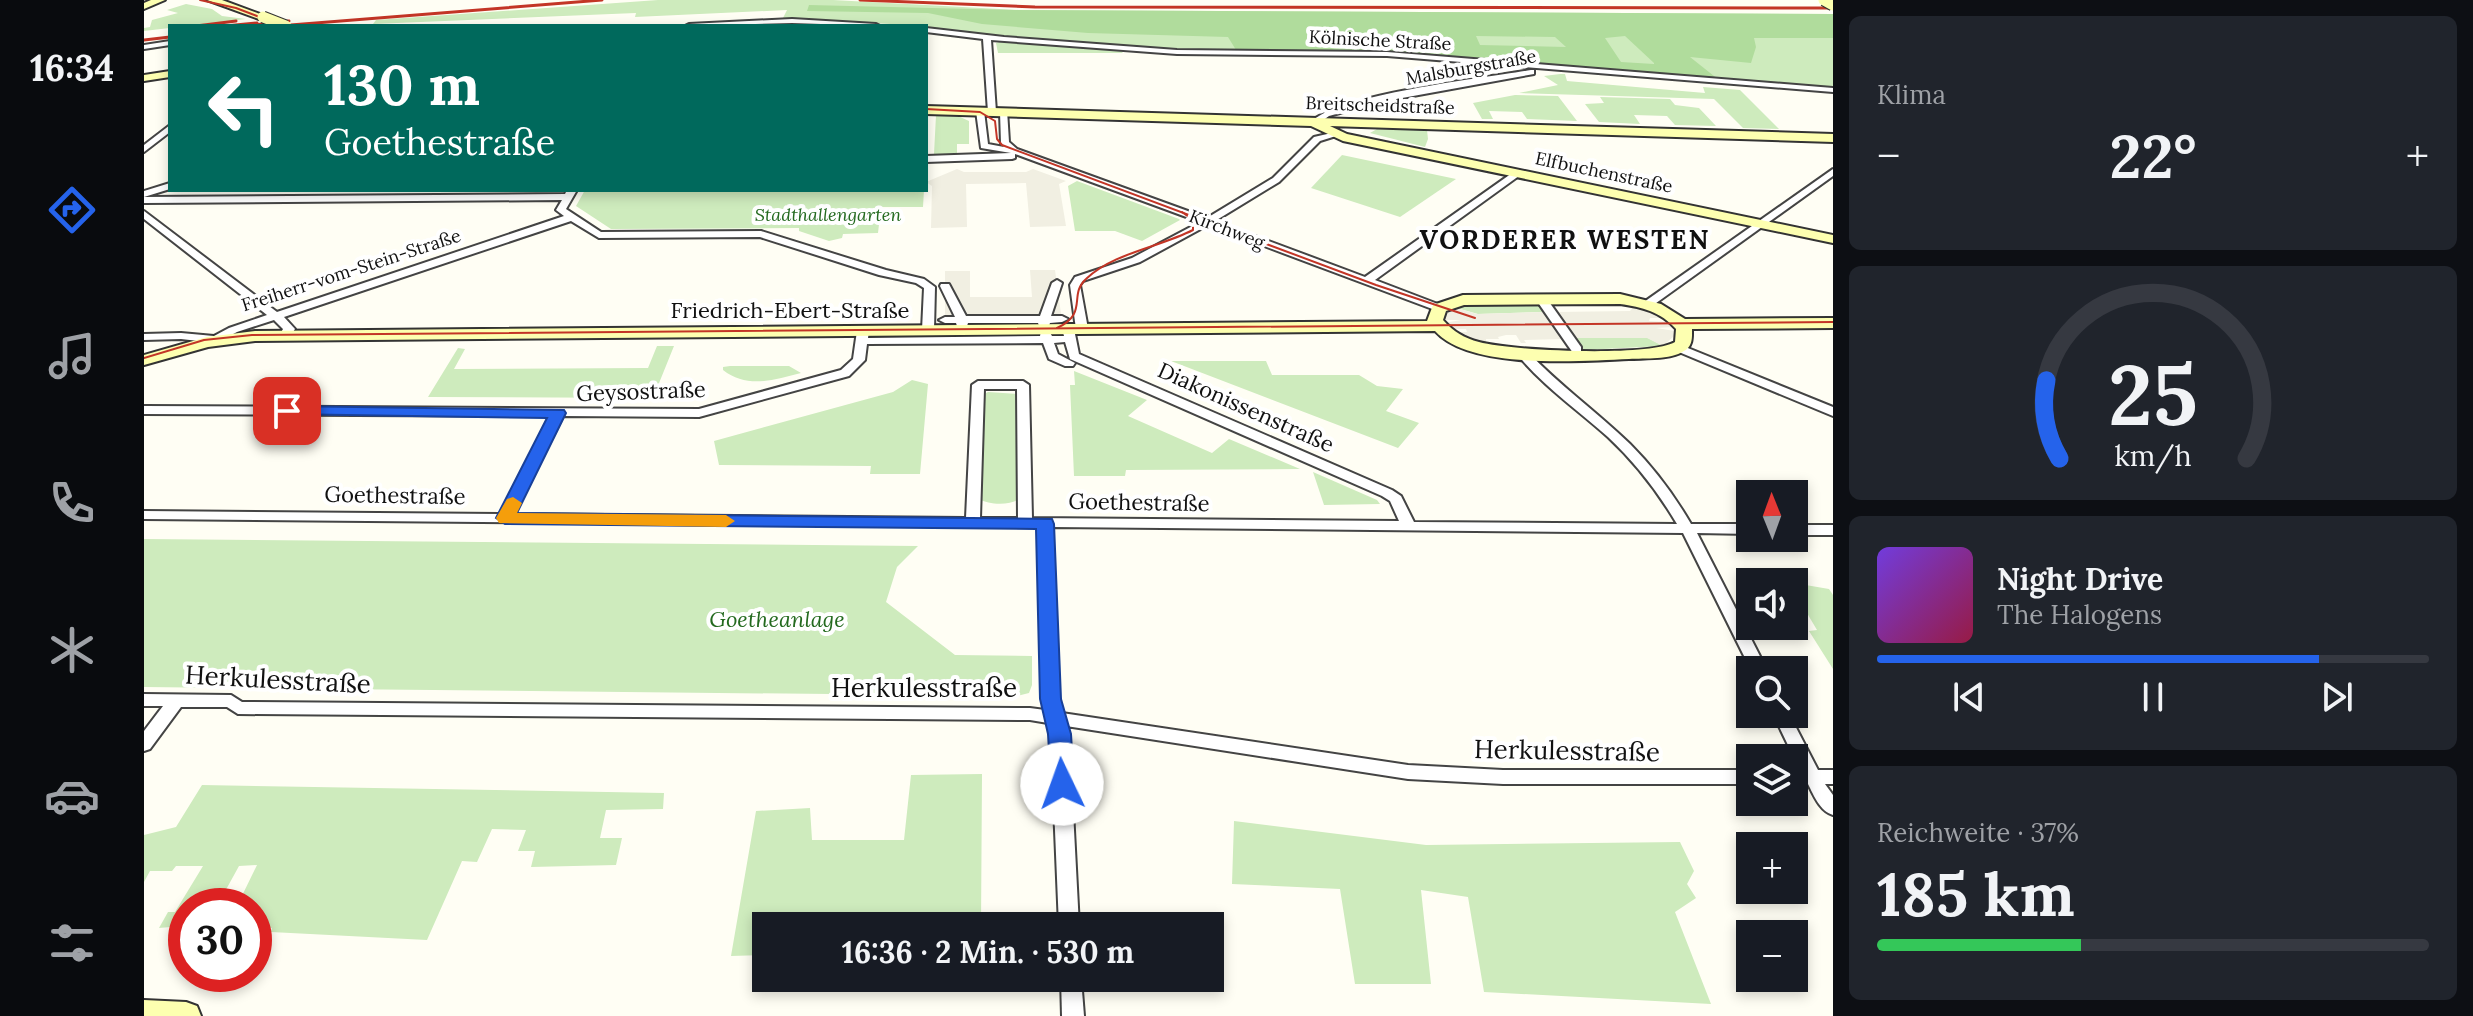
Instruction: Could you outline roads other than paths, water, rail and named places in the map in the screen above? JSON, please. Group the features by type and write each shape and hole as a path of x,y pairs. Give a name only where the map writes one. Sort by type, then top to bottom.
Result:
{"main road":[{"path":"144,6 160,0"},
{"path":"196,0 218,2 281,24"},
{"path":"1824,0 1833,5"},
{"path":"144,78 168,74"},
{"name":"Breitscheidstraße","path":"928,110 1833,138"},
{"name":"Elfbuchenstraße","path":"1316,121 1328,135 1833,239"},
{"name":"Elfbuchenstraße","path":"1343,122 1351,132 1368,142"},
{"path":"1681,324 1685,338 1678,348 1647,353 1523,354 1469,347 1445,335 1435,321 1439,308 1463,300 1620,299 1648,304 1681,324 1833,323"},
{"name":"Friedrich-Ebert-Straße","path":"216,340 285,336 867,336 1068,329 1437,326"},
{"name":"Freiherr-vom-Stein-Straße","path":"154,354 216,340"},
{"path":"144,1014 186,1016"}],"street":[{"path":"730,24 792,21 842,24"},
{"name":"Kölnische Straße","path":"928,30 1177,52 1363,52 1833,90"},
{"path":"992,38 992,112 1005,143 1017,152"},
{"path":"144,47 168,43"},
{"name":"Malsburgstraße","path":"1316,121 1319,115 1349,106 1551,69"},
{"path":"1343,122 1341,114 1349,106"},
{"name":"Kirchweg","path":"992,112 984,146 1017,152 1439,308"},
{"path":"144,149 168,130"},
{"path":"1068,329 1075,285 1079,279 1149,254 1206,222 1276,180 1328,135"},
{"path":"928,159 994,158 1017,152"},
{"path":"1648,304 1833,172"},
{"path":"1365,282 1518,173"},
{"path":"144,197 168,187"},
{"path":"144,197 570,193 561,210 599,235 761,234 883,273 920,281 930,287 921,335 962,330 1068,329"},
{"path":"144,214 289,326 285,336"},
{"name":"Freiherr-vom-Stein-Straße","path":"216,340 233,330 572,217"},
{"path":"1057,283 1045,329 1053,356 1069,363"},
{"path":"945,286 962,330"},
{"path":"1543,301 1577,350"},
{"path":"945,320 962,330 1001,341 1045,329 1068,329"},
{"name":"Diakonissenstraße","path":"1068,329 1074,356 1387,493 1396,499 1409,527"},
{"name":"Friedrich-Ebert-Straße","path":"144,338 181,336 216,340"},
{"name":"Geysostraße","path":"144,410 699,413 834,379 859,360 867,336"},
{"name":"Friedrich-Ebert-Straße","path":"144,338 154,343 154,354"},
{"path":"1678,348 1833,412"},
{"path":"1523,354 1642,464 1688,529 1752,656"},
{"path":"973,523 978,385 1023,385 1025,523"},
{"path":"505,518 558,413"},
{"name":"Goethestraße","path":"144,515 1736,529"},
{"path":"1045,524 1053,708 1060,737 1068,912"},
{"path":"1808,530 1833,530"},
{"name":"Herkulesstraße","path":"144,700 231,701 238,708 1020,714 1053,708 1408,772 1503,777 1736,777"},
{"path":"144,744 177,700"},
{"path":"1788,728 1833,808"},
{"path":"1808,777 1833,777"},
{"path":"1072,992 1073,1016"}],"tram line":[{"path":"200,0 236,8 278,24"},
{"path":"928,109 980,112 995,121 997,139 1002,145 1183,213"},
{"path":"1057,328 1072,316 1081,285 1097,270 1193,230 1193,220 1183,213"},
{"path":"1183,213 1376,285 1475,318"},
{"path":"144,358 204,340 252,335 1833,322"}],"railway":[{"path":"303,24 602,0"},
{"path":"860,0 1035,7 1833,8"},
{"path":"212,24 236,21"},
{"path":"263,24 289,21"},
{"path":"246,24 257,23"},
{"path":"144,40 168,37"}],"district":[{"name":"VORDERER WESTEN","path":"1565,239"}],"park label":[{"name":"Stadthallengarten","path":"828,214"},
{"name":"Goetheanlage","path":"777,619"}]}
